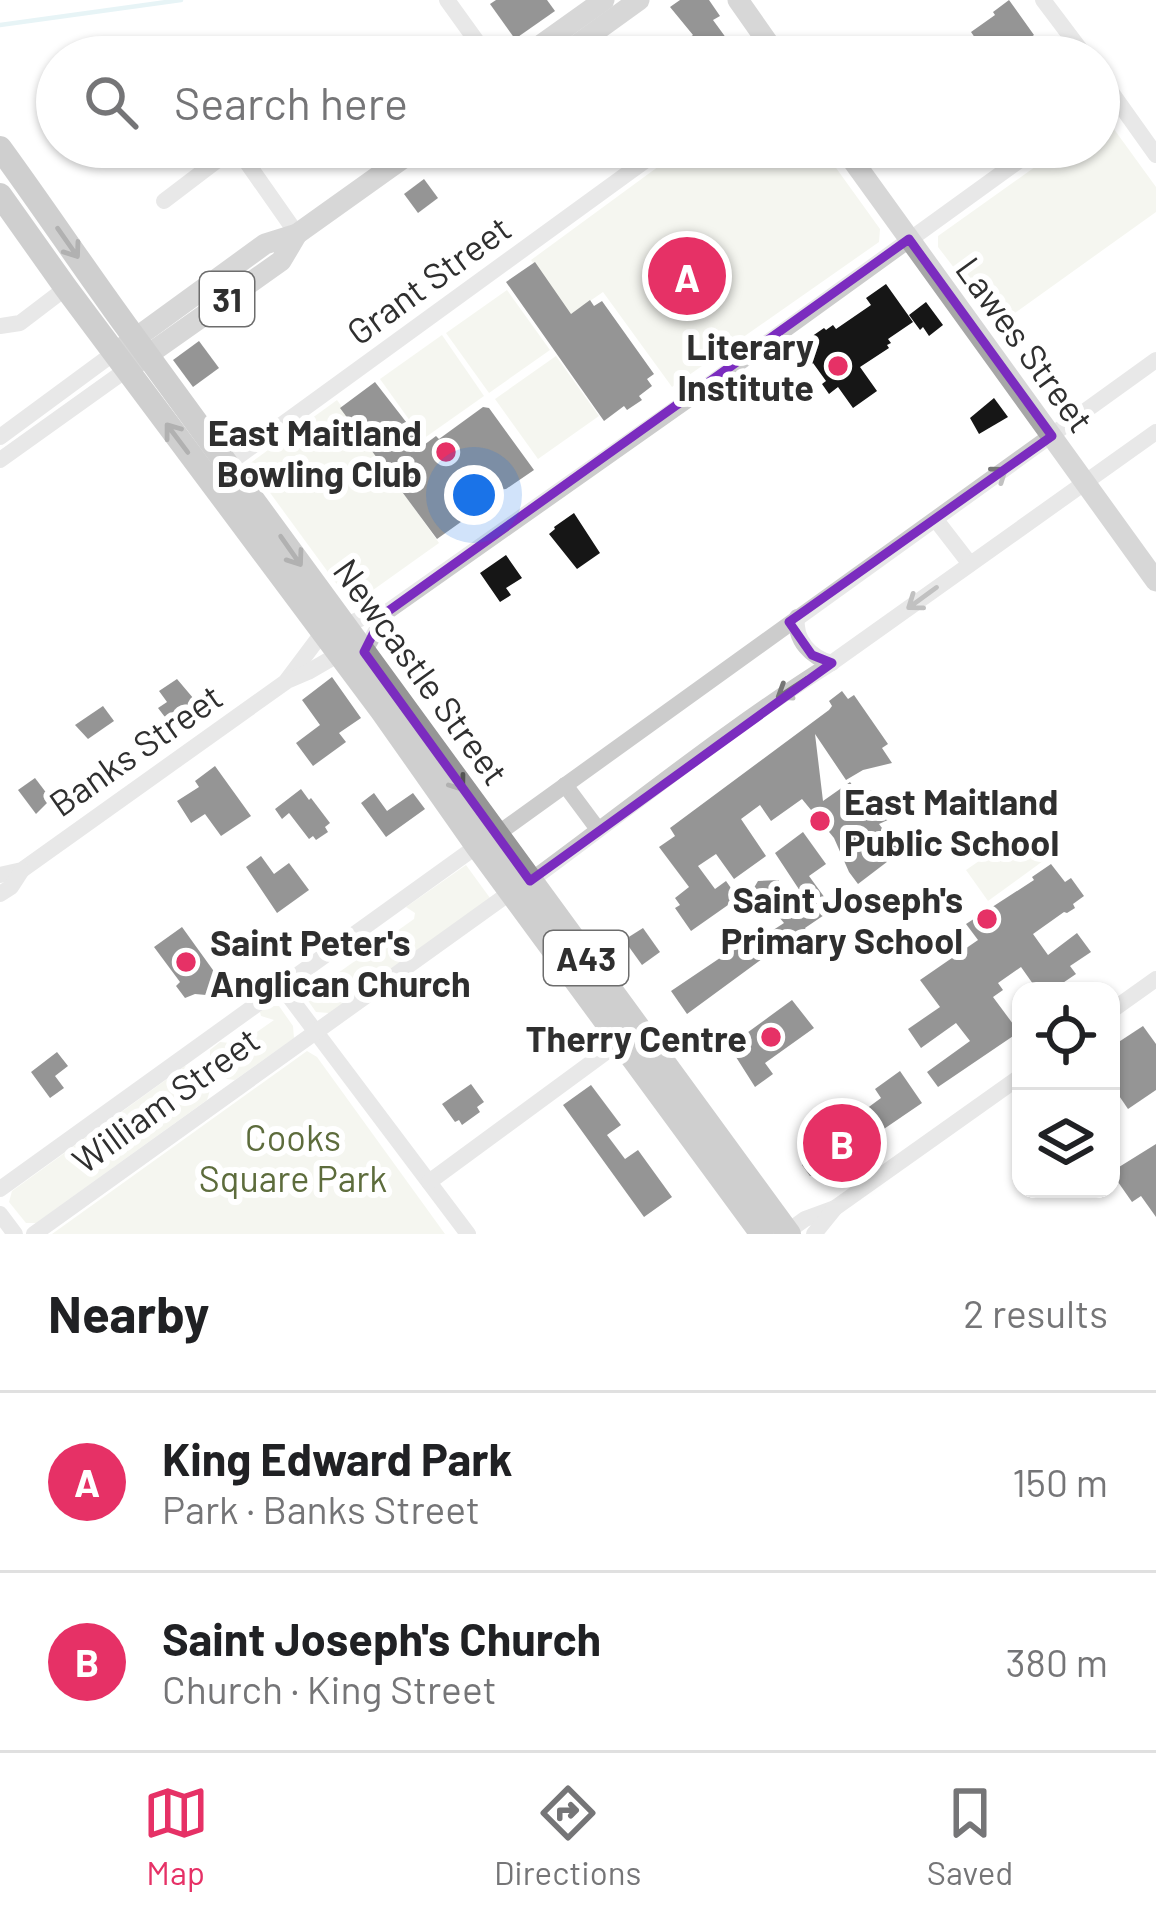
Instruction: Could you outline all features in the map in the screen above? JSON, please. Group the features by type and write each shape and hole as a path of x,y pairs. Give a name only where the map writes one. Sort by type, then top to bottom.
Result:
{"highway":[{"name":"Newcastle Street","path":"0,148 131,354 520,887 759,1194 774,1233"},
{"name":"Newcastle Street","path":"0,195 66,288 229,463 334,629"},
{"name":"Newcastle Street","path":"520,887 621,1041 774,1233"}],"main road":[{"path":"553,36 604,0"},
{"path":"589,36 639,0"},
{"path":"738,0 763,36"},
{"name":"31","path":"131,354 265,244 297,234 389,168"},
{"name":"Lawes Street","path":"858,168 1156,581"}],"street":[{"path":"448,0 473,36"},
{"path":"1043,0 1070,36"},
{"path":"1120,115 1156,155"},
{"path":"164,201 208,168"},
{"path":"251,168 297,234"},
{"name":"Grant Street","path":"229,463 635,168"},
{"path":"352,653 386,612 1009,168"},
{"path":"0,326 20,322 66,288"},
{"path":"0,437 131,354"},
{"path":"0,460 131,354"},
{"name":"William Street","path":"0,1190 1156,360"},
{"name":"William Street","path":"34,1234 784,693 1156,432"},
{"path":"936,520 970,564"},
{"path":"334,629 386,612"},
{"path":"797,617 798,634 812,655 832,663"},
{"name":"Banks Street","path":"0,894 22,870 286,681 334,629"},
{"name":"Banks Street","path":"286,681 352,653"},
{"path":"565,784 597,828"},
{"name":"Banks Street","path":"0,875 22,870"},
{"path":"1120,1005 1156,979"},
{"path":"282,987 468,1234"},
{"path":"429,1182 621,1041"},
{"path":"814,1234 836,1208 1012,1082"},
{"path":"774,1233 836,1208"},
{"path":"0,1214 15,1234"}],"highlighted area":[{"path":"909,239 1052,436 789,622 812,655 832,663 530,881 364,652 374,632 387,612"}],"green space":[{"path":"1120,137 1156,187 1156,212 998,325 938,247 938,236 1034,168 1120,168"},
{"path":"656,168 836,168 880,229 879,242 672,387 603,292 570,315 531,260"},
{"path":"507,290 550,350 489,393 446,333"},
{"path":"442,335 484,396 423,439 380,379"},
{"path":"556,356 599,416 538,459 495,399"},
{"path":"337,400 439,543 352,605 249,464"},
{"path":"1021,832 1043,861 988,901 966,870"},
{"path":"466,865 490,898 329,1013 316,1012 302,992 304,982 313,976 331,978 414,919 415,913 406,907"},
{"path":"268,1006 279,1006 293,1026 294,1038 235,1080 227,1079 210,1059 210,1050 220,1042 240,1044 274,1020 261,1016"},
{"name":"Cooks Square Park","path":"307,1051 317,1057 445,1234 52,1234"},
{"path":"185,1066 195,1067 211,1087 207,1100 36,1223 26,1223 9,1202 12,1191"}],"building":[{"path":"547,0 555,11 513,36 490,4"},
{"path":"680,0 709,0 720,16 713,20 725,36 692,36 670,7"},
{"path":"1009,0 1034,35 974,36 971,32"},
{"path":"424,179 438,198 418,213 404,194"},
{"path":"535,262 571,314 590,300 594,306 602,301 654,374 647,379 652,386 639,396 642,400 604,421 506,282"},
{"path":"886,284 913,322 888,339 889,348 860,367 877,391 853,408 838,387 829,394 822,384 826,381 799,351 824,328 833,325 836,329 871,305 866,298"},
{"path":"926,302 943,325 929,336 909,315"},
{"path":"199,341 219,368 193,387 173,360"},
{"name":"East Maitland Bowling Club","path":"375,382 424,445 483,407 489,408 534,470 506,489 481,492 489,502 437,539 340,408"},
{"path":"994,398 1008,417 979,434 970,418"},
{"path":"574,513 600,553 577,569 549,534"},
{"path":"506,555 522,578 506,588 511,595 500,602 480,573"},
{"path":"332,677 361,718 339,733 346,742 313,766 296,743 320,725 302,700"},
{"path":"177,679 199,705 171,725 158,708 167,702 159,691"},
{"path":"842,691 848,699 854,695 888,744 882,748 892,763 846,780 815,734 823,801 850,782 862,799 871,790 892,818 879,824 900,852 858,884 834,838 802,799 771,821 760,805 741,819 766,856 734,879 716,854 698,866 715,889 726,881 738,898 691,931 675,908 680,905 675,898 689,887 659,847 675,836 670,828 829,710 829,701"},
{"path":"103,706 114,721 88,739 75,725"},
{"path":"215,766 251,816 221,836 205,814 191,823 177,801 199,787 195,781"},
{"path":"35,778 51,799 36,814 18,790"},
{"path":"301,789 330,823 325,827 328,832 316,840 309,839 289,813 282,819 275,809"},
{"path":"374,793 387,811 413,793 425,809 386,837 361,803"},
{"path":"803,832 826,864 809,876 833,909 805,928 809,935 794,946 789,939 687,1014 671,991 760,931 764,936 784,923 779,917 788,911 791,916 809,904 775,853"},
{"path":"261,856 274,874 289,863 309,890 277,913 246,867"},
{"path":"1051,864 1065,882 1071,878 1084,896 1073,904 1075,908 1033,934 1048,955 1077,933 1091,952 1070,966 1076,974 1064,982 1032,982 1021,967 998,983 1003,990 993,997 1012,1023 1012,1037 938,1087 927,1072 970,1041 956,1023 921,1048 908,1029 940,1007 920,980 978,940 966,924 1034,880"},
{"path":"779,880 770,900 760,901 752,891 758,881"},
{"name":"Saint Peter's Anglican Church","path":"182,927 218,977 206,995 185,998 176,986 180,982 154,947"},
{"path":"643,928 660,952 642,965 624,940"},
{"name":"Therry Centre","path":"792,1000 814,1028 765,1063 773,1074 755,1087 729,1046"},
{"path":"1143,1026 1156,1044 1156,1090 1128,1109 1120,1097 1120,1041"},
{"path":"57,1052 68,1066 55,1076 64,1088 50,1098 31,1072"},
{"path":"900,1071 922,1103 878,1133 881,1138 871,1146 868,1142 819,1176 810,1176 802,1165 806,1158 802,1152 859,1107 862,1112 881,1098 875,1089"},
{"path":"471,1084 484,1102 477,1107 480,1112 462,1125 442,1104"},
{"path":"591,1085 621,1125 607,1135 625,1159 638,1150 672,1197 644,1217 563,1105"},
{"path":"1156,1144 1156,1217 1141,1196 1132,1202 1120,1185 1120,1166"}],"waterway":[{"path":"0,25 181,0"}],"place":[{"name":"King Edward Park","path":"687,276"},
{"name":"Literary Institute","path":"838,366"},
{"name":"East Maitland Bowling Club","path":"446,452"},
{"name":"East Maitland Public School","path":"820,821"},
{"name":"Saint Joseph's Primary School","path":"987,919"},
{"name":"Saint Peter's Anglican Church","path":"186,962"},
{"name":"Therry Centre","path":"771,1037"},
{"name":"Saint Joseph's Church","path":"842,1143"}]}
